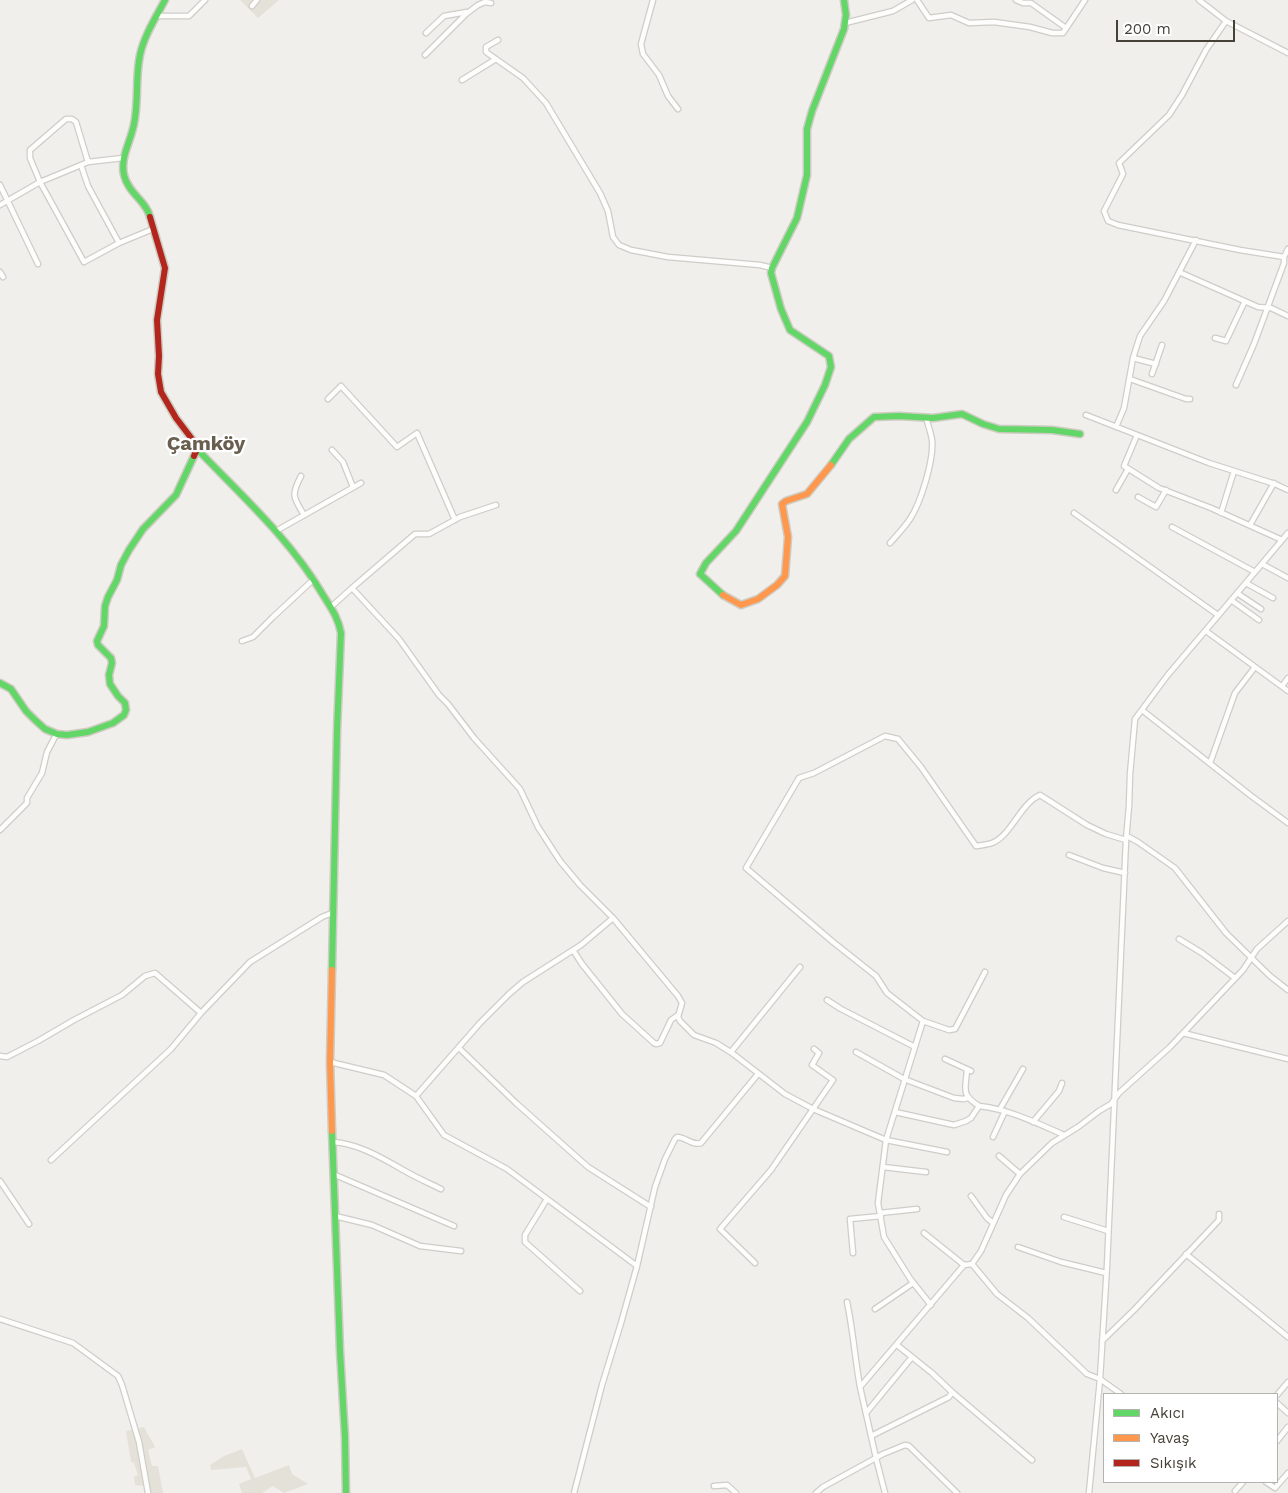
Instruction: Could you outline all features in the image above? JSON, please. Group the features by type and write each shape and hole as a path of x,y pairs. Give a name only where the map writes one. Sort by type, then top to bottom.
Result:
{"street":[{"path":"165,0 140,53 134,125 123,158 124,176 133,194 149,212 164,258 165,268 157,320 158,374 161,392 176,418 195,443 197,450 276,531 314,579 339,621 341,633 332,913 330,1062 346,1493"},
{"path":"156,16 189,16 205,0"},
{"path":"252,6 258,0"},
{"path":"653,0 640,44 643,54 659,75 668,96 678,109"},
{"path":"844,0 846,15 844,29 812,111 807,129 806,175 797,218 771,273 790,330 829,356 831,367 825,385 807,422 736,531 706,563 700,574 726,599 740,605 758,599 781,581 785,576 788,537 782,504 807,494 828,469 849,439 874,417 933,418 962,414 999,429 1052,430 1080,434"},
{"path":"845,23 893,11 912,0"},
{"path":"917,0 929,18 951,15 969,22 994,22 1062,34 1085,0"},
{"path":"1016,0 1023,3 1031,3 1066,28"},
{"path":"1198,0 1226,21 1288,53"},
{"path":"425,55 470,11 485,2 491,3"},
{"path":"426,33 444,16 470,11"},
{"path":"1226,21 1206,50 1182,96 1169,115 1119,164 1123,174 1104,211 1108,221 1118,225 1284,257"},
{"path":"498,40 487,46 486,52 523,78 546,104 600,193 608,211 613,237 619,245 646,254 760,264 772,268"},
{"path":"462,80 496,59"},
{"path":"88,162 76,122 72,119 66,119 30,150 30,158 40,182 84,262 118,242 153,229"},
{"path":"0,205 40,182 88,162 123,158"},
{"path":"81,165 88,186 118,242"},
{"path":"0,185 38,264"},
{"path":"1116,426 1124,408 1133,358 1140,336 1164,301 1196,240"},
{"path":"1236,385 1268,308 1288,249"},
{"path":"1179,272 1258,307 1268,308 1288,316"},
{"path":"1215,338 1226,341 1244,301"},
{"path":"1152,374 1162,345"},
{"path":"1133,358 1156,364"},
{"path":"1130,379 1186,400 1190,399"},
{"path":"328,399 341,386 397,447 417,433 456,520"},
{"path":"1086,415 1209,463 1274,483 1288,490"},
{"path":"890,543 911,517 926,480 932,441 926,418"},
{"path":"1137,435 1124,466 1128,469 1166,490 1221,512 1282,540"},
{"path":"0,682 8,684 23,708 34,720 61,735 101,729 124,716 126,711 125,703 110,684 111,658 97,641 104,626 108,597 129,550 143,529 176,495 197,450"},
{"path":"332,450 343,462 354,487"},
{"path":"1116,490 1128,469"},
{"path":"1221,512 1234,471"},
{"path":"301,476 296,486 294,497 295,502 304,515"},
{"path":"276,531 361,483"},
{"path":"1250,526 1274,483"},
{"path":"1138,497 1156,507 1166,490"},
{"path":"331,607 415,534 428,534 456,520 496,505"},
{"path":"1074,513 1218,615"},
{"path":"1172,527 1255,572"},
{"path":"1089,1493 1100,1379 1126,838 1135,719 1167,676 1288,533"},
{"path":"1262,564 1288,578"},
{"path":"242,641 254,637 314,579"},
{"path":"1246,583 1273,598"},
{"path":"352,588 399,639 439,695 474,738 520,789 538,827 560,861 580,885 613,918 678,996 682,1003 678,1015 680,1021 694,1035 716,1043 731,1052 785,1094 813,1109 886,1140 947,1152"},
{"path":"1237,593 1261,609"},
{"path":"1231,600 1259,620"},
{"path":"1206,631 1288,691"},
{"path":"1210,763 1235,693 1255,667"},
{"path":"1282,686 1288,678"},
{"path":"1142,710 1288,823"},
{"path":"0,830 27,803 27,798 42,773 47,752 57,733"},
{"path":"985,972 955,1029 949,1030 923,1021 886,992 876,976 746,868 799,778 814,773 885,736 898,739 976,846 993,843 1004,835 1027,806 1040,795 1087,825 1106,834 1138,842 1175,868 1226,934 1276,982 1288,990"},
{"path":"1069,855 1103,868 1125,873"},
{"path":"51,1160 171,1048 201,1013 250,962 332,913"},
{"path":"416,1096 509,994 573,950 613,918"},
{"path":"860,1387 964,1265 972,1264 981,1251 1006,1195 1020,1174 1052,1143 1099,1110 1111,1104 1126,1086 1170,1047 1235,978 1258,949 1288,921"},
{"path":"1179,939 1235,978"},
{"path":"573,950 622,1014 654,1043 660,1042 666,1026 678,1015"},
{"path":"731,1052 800,967"},
{"path":"0,1056 7,1057 38,1041 122,995 146,976 155,974 201,1013"},
{"path":"827,1000 915,1047"},
{"path":"923,1021 886,1140 878,1203 884,1237 913,1283 931,1305"},
{"path":"1183,1033 1288,1059"},
{"path":"459,1048 588,1167 651,1207"},
{"path":"754,1263 720,1229 771,1170 834,1080 812,1065 819,1052 814,1050"},
{"path":"856,1052 904,1079 954,1098 967,1098"},
{"path":"945,1059 969,1070 965,1092 967,1098 978,1106 1002,1110 1064,1135"},
{"path":"330,1062 384,1075 416,1096 444,1135 507,1169 637,1266"},
{"path":"993,1137 1002,1110 1023,1069"},
{"path":"574,1493 602,1385 622,1323 660,1172 676,1138 681,1137 695,1144 701,1144 758,1074"},
{"path":"1033,1122 1059,1091 1062,1083"},
{"path":"894,1112 954,1125 971,1118 978,1106"},
{"path":"332,1142 348,1144 380,1157 406,1172 441,1188"},
{"path":"999,1156 1020,1174"},
{"path":"883,1168 926,1172"},
{"path":"333,1174 454,1226"},
{"path":"0,1181 29,1224"},
{"path":"971,1196 987,1218 994,1223"},
{"path":"547,1200 525,1235 525,1242 580,1291"},
{"path":"853,1253 850,1219 918,1209"},
{"path":"1102,1341 1219,1220 1219,1214"},
{"path":"335,1216 372,1225 420,1246 461,1251"},
{"path":"1064,1217 1108,1231"},
{"path":"924,1234 964,1265"},
{"path":"1018,1247 1061,1262 1106,1273"},
{"path":"1186,1254 1288,1337"},
{"path":"972,1264 997,1294 1028,1318 1087,1374 1100,1379 1119,1393"},
{"path":"875,1310 913,1283"},
{"path":"847,1302 860,1387 885,1493"},
{"path":"0,1319 73,1343 118,1376 139,1442 148,1493"},
{"path":"897,1344 1032,1460"},
{"path":"866,1413 912,1357"},
{"path":"1278,1394 1288,1382"},
{"path":"871,1436 948,1397 952,1392"},
{"path":"1278,1404 1288,1413"},
{"path":"1278,1440 1288,1427"},
{"path":"816,1493 823,1487 876,1458 904,1446 908,1446 957,1493"},
{"path":"1271,1493 1288,1472"},
{"path":"1235,1491 1242,1483"},
{"path":"1268,1483 1275,1488"},
{"path":"714,1486 726,1485 736,1493"}],"shaded area":[{"path":"240,0 279,0 258,18"},
{"path":"144,1427 155,1447 148,1450 152,1466 158,1466 163,1493 145,1493 144,1486 135,1485 134,1477 138,1475 134,1463 131,1462 126,1431"},
{"path":"242,1449 255,1478 289,1465 292,1474 308,1484 284,1493 273,1486 262,1493 242,1493 239,1484 251,1479 246,1467 211,1470 210,1465 224,1456"}],"traffic: fast":[{"path":"150,217 126,181 123,162 133,130 140,55 147,34 165,0"},
{"path":"723,595 700,574 706,563 736,531 807,422 825,385 831,367 829,356 790,330 781,309 771,273 797,218 807,175 807,129 812,111 844,29 846,15 844,0"},
{"path":"831,465 849,439 874,417 933,418 962,414 999,429 1052,430 1080,434"},
{"path":"197,449 296,555 336,617 340,627 332,970"},
{"path":"0,683 11,689 26,711 45,729 57,734 67,735 88,732 113,723 124,715 126,710 125,703 110,684 111,658 98,645 97,641 104,626 105,606 129,550 143,529 176,495 194,456"},
{"path":"332,1131 346,1493"}],"traffic: slow":[{"path":"723,595 741,605 758,599 777,585 785,576 788,537 782,504 807,494 831,465"},
{"path":"332,970 330,1062 332,1131"}],"traffic: jam":[{"path":"150,217 165,268 157,320 158,374 161,392 176,418 195,443 197,449 194,456"}],"district":[{"name":"Çamköy","path":"206,444"}]}
